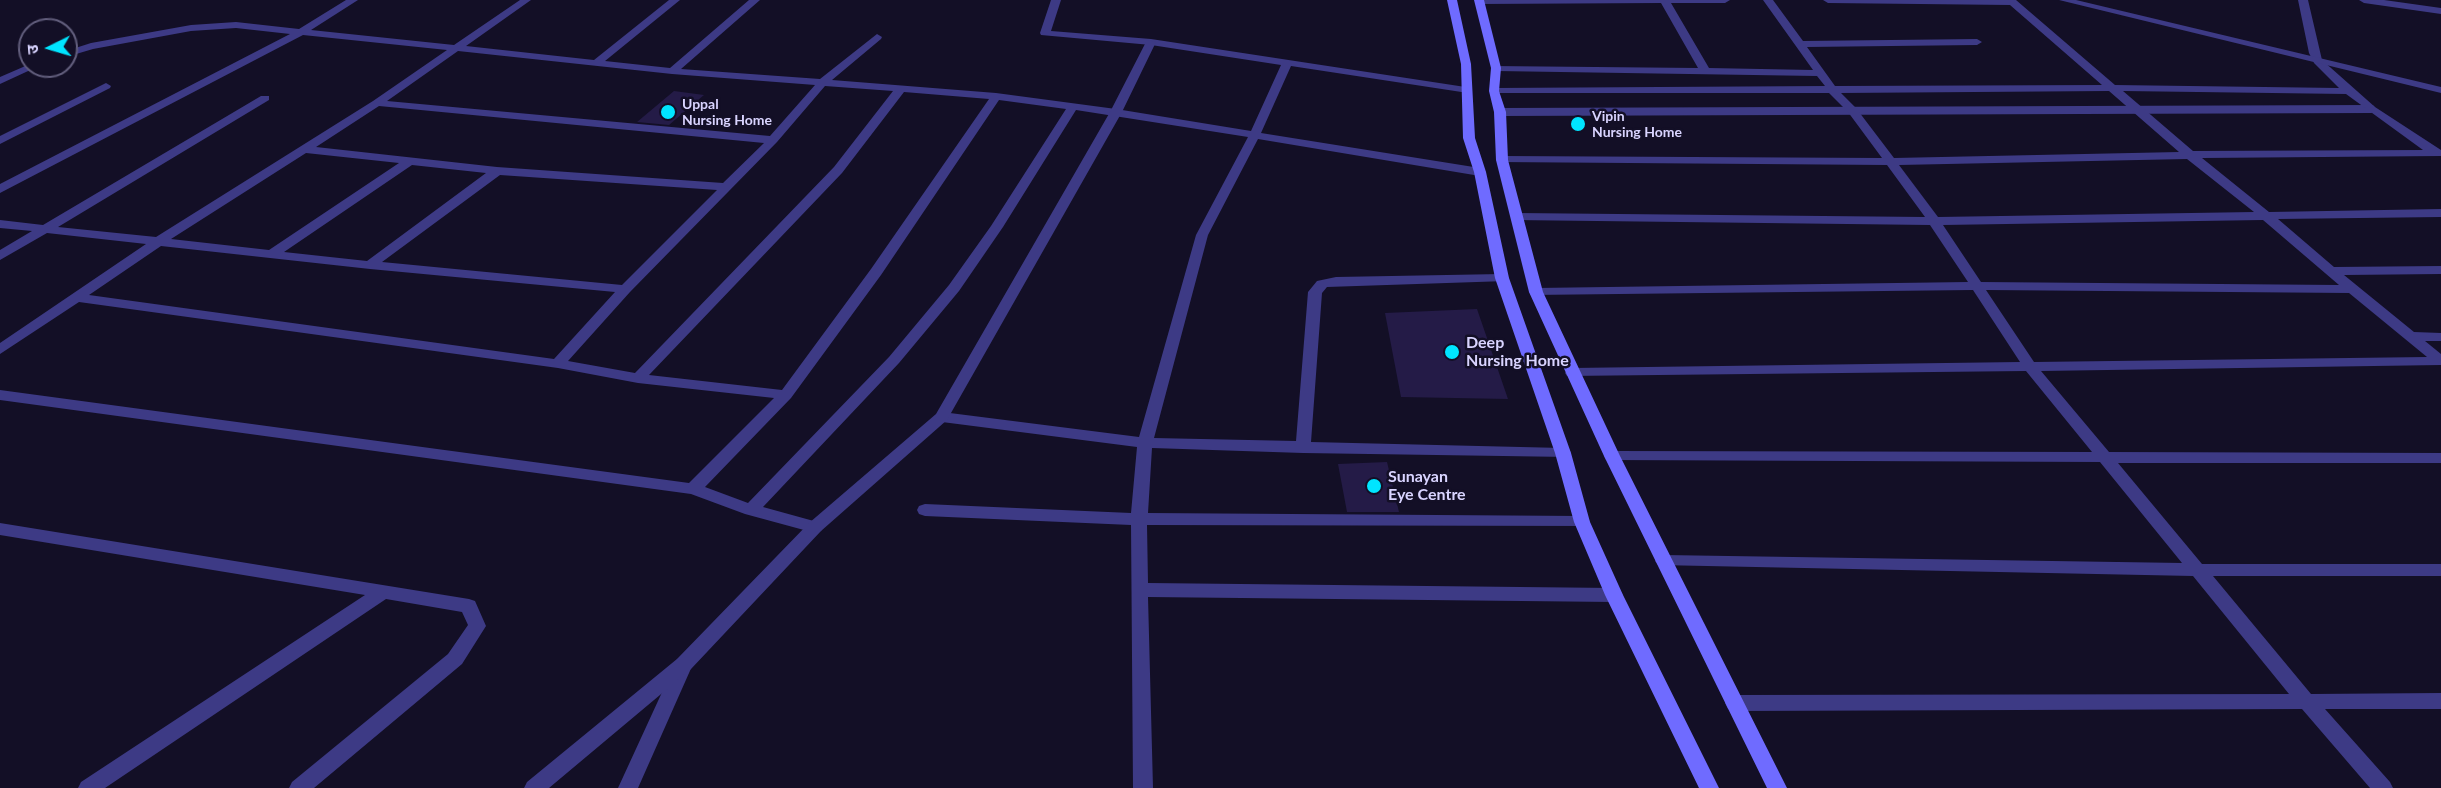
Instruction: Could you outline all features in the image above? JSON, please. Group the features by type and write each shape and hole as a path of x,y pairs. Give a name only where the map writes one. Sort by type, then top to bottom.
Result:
{"main road":[{"path":"1452,0 1466,64 1469,138 1480,172 1502,279 1563,453 1582,522 1614,595 1709,788"},
{"path":"1479,0 1496,68 1494,91 1500,112 1502,160 1536,292 1612,456 1777,788"}],"street":[{"path":"0,189 300,32 353,0"},
{"path":"0,350 158,242 377,103 526,0"},
{"path":"596,63 675,0"},
{"path":"672,71 756,0"},
{"path":"1056,0 1045,33 1151,42 1468,90"},
{"path":"1479,0 1725,0"},
{"path":"1768,0 1832,89 1852,110 1892,162 1934,221 2031,368 2306,701 2383,788"},
{"path":"1572,373 2441,361 2190,155 2011,1 1827,0"},
{"path":"2065,0 2441,90"},
{"path":"2303,0 2314,53 2318,61 2371,109 2439,155"},
{"path":"2364,0 2441,10"},
{"path":"1665,1 1706,72"},
{"path":"78,50 191,28 236,25 672,71 996,96 1116,112 1480,172"},
{"path":"558,364 625,289 773,140 823,82 877,37"},
{"path":"534,788 684,664 815,528 942,417 1116,112 1151,42"},
{"path":"1799,44 1977,42"},
{"path":"1143,788 1138,590 1139,519 1145,443 1202,235 1254,136 1287,64"},
{"path":"1496,68 1821,73"},
{"path":"0,81 18,73"},
{"path":"0,141 106,86"},
{"path":"1494,91 2110,87 2349,91"},
{"path":"638,378 838,170 901,88"},
{"path":"693,489 786,395 876,272 996,96"},
{"path":"0,256 265,98"},
{"path":"377,103 773,140"},
{"path":"751,510 894,360 954,288 997,227 1073,106"},
{"path":"303,149 496,171 727,187"},
{"path":"1502,160 1892,162 2190,155 2439,155"},
{"path":"272,254 410,161"},
{"path":"370,265 496,171"},
{"path":"1517,217 1934,221 2441,213"},
{"path":"0,225 370,265 625,289"},
{"path":"2330,271 2441,270"},
{"path":"1303,448 1315,292 1322,284 1336,281 1502,279"},
{"path":"1536,292 1976,286 2352,290"},
{"path":"79,298 558,364 638,378 786,395"},
{"path":"2412,336 2441,337"},
{"path":"0,395 693,489 751,510 815,528"},
{"path":"942,417 1145,443 1563,453"},
{"path":"1612,456 2441,458"},
{"path":"925,510 1139,519 1582,522"},
{"path":"0,529 469,606 477,626 455,659 299,788"},
{"path":"1664,561 2200,570 2441,570"},
{"path":"1138,590 1614,595"},
{"path":"88,788 382,593"},
{"path":"628,788 684,664"},
{"path":"1735,703 2441,701"}],"lane":[{"path":"1500,112 2371,109"}],"building":[{"path":"674,91 704,95 669,125 637,122"},
{"path":"1477,309 1508,399 1401,397 1385,313"},
{"path":"1387,462 1399,512 1347,512 1338,464"}],"place":[{"name":"Uppal Nursing Home","path":"668,112"},
{"name":"Vipin Nursing Home","path":"1578,124"},
{"name":"Deep Nursing Home","path":"1452,352"},
{"name":"Sunayan Eye Centre","path":"1374,486"}]}
